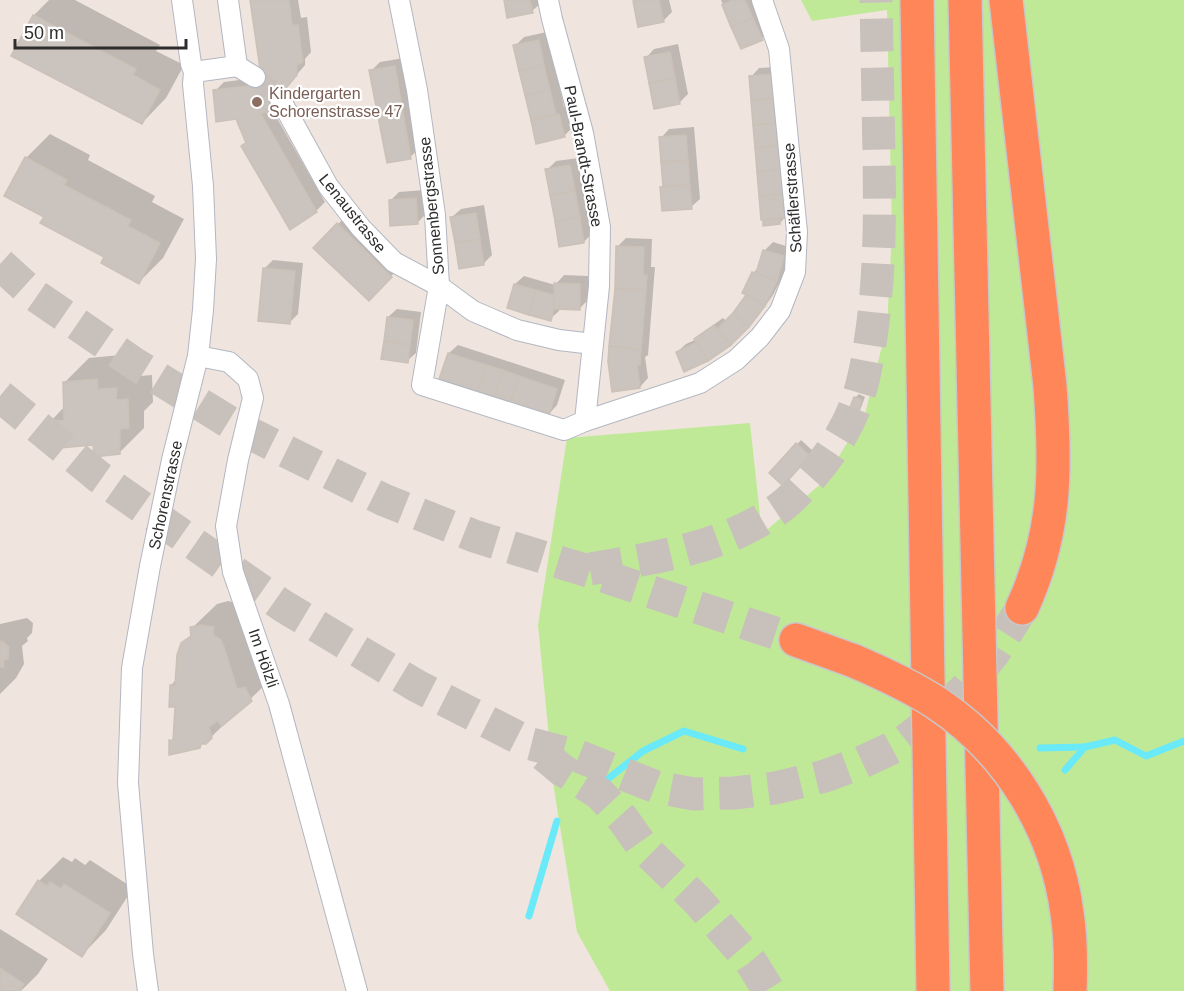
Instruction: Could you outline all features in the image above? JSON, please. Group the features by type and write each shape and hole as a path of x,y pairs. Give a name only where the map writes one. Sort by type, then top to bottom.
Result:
{"highway":[{"path":"917,0 933,991"},
{"path":"965,0 987,991"},
{"path":"1006,0 1050,386 1054,447 1052,504 1048,529 1038,571 1022,608"},
{"path":"796,640 854,660 903,684 953,715 992,751 1021,789 1042,826 1061,880 1070,936 1070,991"}],"street":[{"name":"Schorenstrasse","path":"148,991 128,783 132,668 154,545 198,356 206,259 194,72 182,0"},
{"path":"228,0 237,66"},
{"name":"Sonnenbergstrasse","path":"399,0 417,90 435,215 440,286 423,385 564,430 585,422"},
{"name":"Paul-Brandt-Strasse","path":"549,0 583,133 600,227 599,286 585,422"},
{"name":"Schäflerstrasse","path":"585,422 700,383 736,360 760,338 780,311 795,272 797,232 780,49 762,0"},
{"path":"194,72 237,66 255,77"},
{"name":"Lenaustrasse","path":"279,97 328,186 361,228 394,262 440,286 473,311 517,330 559,340 593,344"},
{"name":"Im Hölzli","path":"198,356 229,362 248,379 253,398 238,460 226,526 233,572 279,704 357,991"}],"green space":[{"path":"801,0 1184,0 1184,991 610,991 577,932 554,789 538,625 567,438 750,423 762,534 823,482 865,414 887,326 892,232 887,10 812,21"}],"building":[{"path":"250,0 289,0 292,25 298,25 303,62 297,65 297,75 266,112 261,114 317,212 290,230 241,146 246,143 236,119 216,122 213,90 248,86 260,69"},
{"path":"504,0 530,0 533,13 507,18"},
{"path":"659,0 664,22 638,27 633,1"},
{"path":"733,0 745,0 753,18 731,27 722,5"},
{"path":"33,15 136,69 133,75 160,90 142,124 11,56"},
{"path":"753,18 763,40 741,49 731,27"},
{"path":"539,40 544,65 519,71 513,45"},
{"path":"670,52 675,78 649,83 644,57"},
{"path":"544,65 550,90 525,95 519,71"},
{"path":"395,66 411,159 387,163 369,70"},
{"path":"773,74 775,98 751,100 749,76"},
{"path":"675,78 680,104 654,109 649,83"},
{"path":"550,90 556,115 531,120 525,95"},
{"path":"775,98 777,123 753,125 751,100"},
{"path":"559,114 565,137 536,144 531,120"},
{"path":"777,123 779,146 755,148 753,125"},
{"path":"686,135 688,160 661,162 659,137"},
{"path":"779,146 781,170 757,172 755,148"},
{"path":"25,157 67,180 64,185 131,220 128,226 160,243 139,284 101,263 104,257 40,223 44,217 4,196"},
{"path":"688,160 690,185 663,187 661,162"},
{"path":"570,165 575,191 550,195 545,169"},
{"path":"781,170 783,194 759,196 757,172"},
{"path":"690,185 692,209 662,211 660,187"},
{"path":"575,191 580,217 555,221 550,195"},
{"path":"783,194 785,218 761,220 759,196"},
{"path":"416,198 418,224 390,226 389,200"},
{"path":"476,213 480,239 455,243 450,217"},
{"path":"580,217 584,243 559,247 555,221"},
{"path":"780,219 780,224 763,226 763,220"},
{"path":"337,223 392,277 369,301 313,248"},
{"path":"480,239 484,265 459,269 455,243"},
{"path":"616,246 644,247 643,275 647,275 646,290 615,289"},
{"path":"763,250 784,256 777,281 756,273"},
{"path":"263,268 295,271 290,324 258,321"},
{"path":"752,272 777,281 765,306 742,293"},
{"path":"554,283 580,284 580,310 554,309"},
{"path":"514,284 536,290 529,315 507,308"},
{"path":"615,289 646,290 641,350 609,346"},
{"path":"536,290 554,295 551,321 529,315"},
{"path":"746,295 765,306 749,327 733,313"},
{"path":"733,313 749,327 731,345 717,329"},
{"path":"387,317 413,320 410,345 384,341"},
{"path":"714,325 731,345 708,361 694,339"},
{"path":"384,341 410,345 408,363 381,359"},
{"path":"697,342 708,361 684,372 676,352"},
{"path":"609,346 641,350 640,365 637,365 640,388 612,392 608,362"},
{"path":"448,353 486,365 478,392 439,379"},
{"path":"486,365 503,370 494,397 478,392"},
{"path":"503,370 519,376 510,403 494,397"},
{"path":"519,376 557,389 549,415 510,403"},
{"path":"97,379 98,389 117,388 116,400 128,399 129,428 120,429 120,454 94,457 93,445 49,449 49,420 64,421 63,382"},
{"path":"854,397 862,400 856,419 847,415"},
{"path":"796,443 810,456 783,486 769,473"},
{"path":"202,625 214,627 213,635 221,640 237,689 245,687 252,701 222,726 217,721 209,727 212,738 206,744 201,744 200,748 169,755 169,740 173,741 175,707 169,707 170,685 175,685 177,655 181,643 191,636 190,627"},
{"path":"2,641 9,647 8,659 3,661 4,667 0,667 0,642"},
{"path":"38,880 47,886 50,882 61,889 64,884 110,913 82,957 16,914"},
{"path":"0,968 24,984 20,991 0,991"}],"waterway":[{"path":"585,797 643,751 684,731 743,749"},
{"path":"1065,770 1085,747 1115,740 1146,756 1184,741"},
{"path":"1040,748 1085,747"},
{"path":"529,916 557,821"}],"tunnel":[{"path":"590,569 685,550 753,525 789,501 823,462 845,428 854,409 865,370 877,286 879,198 876,0"},
{"path":"255,77 279,97"},
{"path":"0,264 33,294 135,364 237,427 384,500 474,536 796,640"},
{"path":"0,396 99,477 283,606 417,686 531,744 578,756 656,787 694,794 734,793 775,788 825,776 890,749 923,727 964,690 993,654 1022,608"},
{"path":"544,755 562,770 600,794 623,819 642,846 697,900 751,962 769,991"}],"place":[{"name":"Kindergarten Schorenstrasse 47","path":"257,102"}]}
